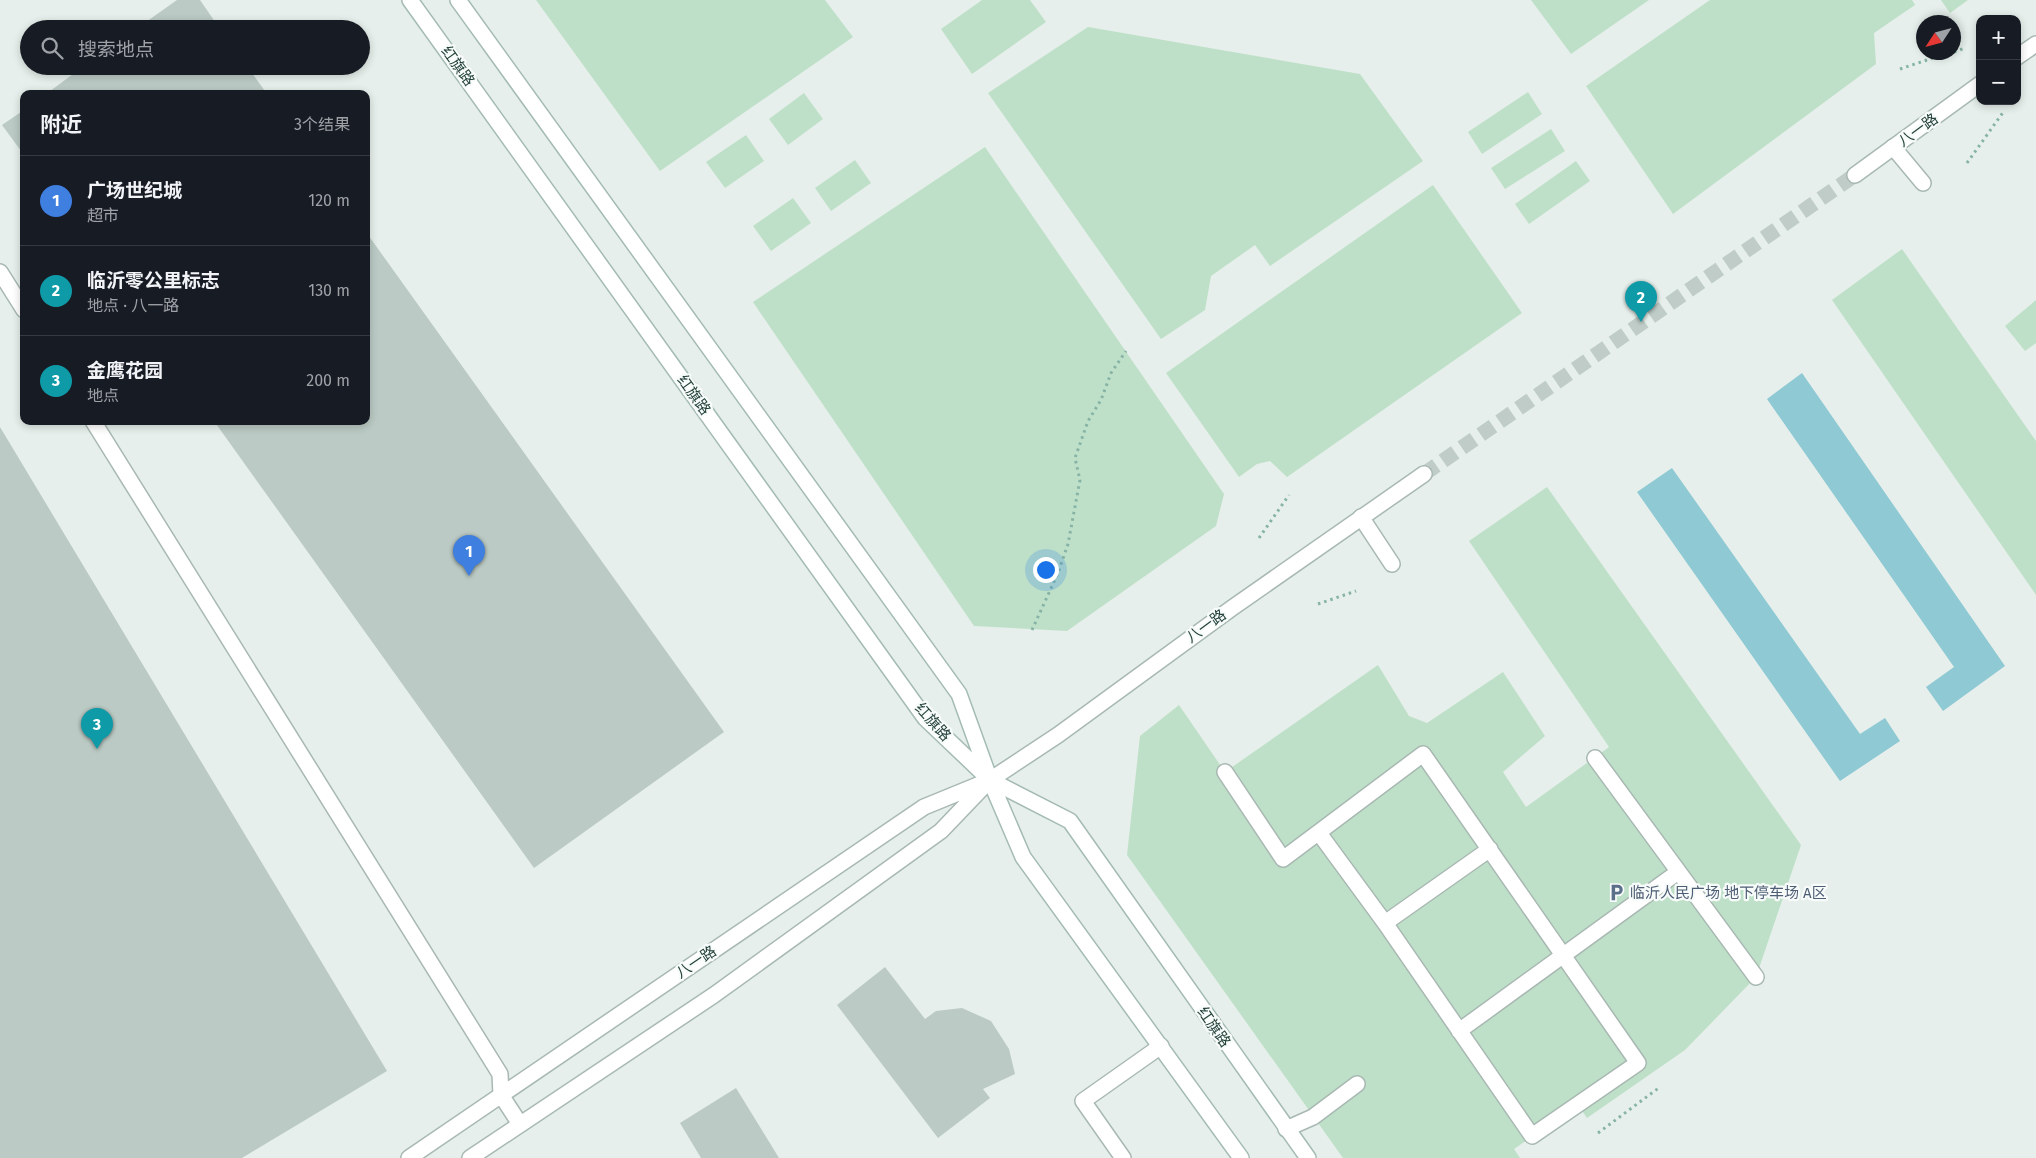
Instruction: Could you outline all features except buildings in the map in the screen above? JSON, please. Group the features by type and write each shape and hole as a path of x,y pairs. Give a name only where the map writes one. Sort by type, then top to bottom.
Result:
{"street":[{"name":"红旗路","path":"410,0 925,718 990,780 1070,821 1308,1158"},
{"name":"红旗路","path":"458,0 959,694 990,780 1023,857 1241,1158"},
{"path":"2021,54 2036,44"},
{"name":"八一路","path":"1855,175 1976,87"},
{"path":"1893,148 1922,183"},
{"path":"0,272 20,304"},
{"path":"95,425 500,1074 501,1095 520,1124"},
{"name":"八一路","path":"409,1158 924,807 990,780 1058,735 1232,608 1424,474"},
{"path":"1362,517 1392,564"},
{"path":"1225,772 1284,859 1423,754 1638,1064 1532,1136 1385,924 1319,833"},
{"path":"1595,758 1756,976"},
{"name":"八一路","path":"470,1158 714,994 941,831 990,780"},
{"path":"1385,924 1490,849"},
{"path":"1459,1031 1678,872"},
{"path":"1123,1158 1083,1101 1161,1046"},
{"path":"1286,1129 1313,1117 1357,1084"}],"path":[{"path":"1900,68 1926,60"},
{"path":"1967,164 2004,111"},
{"path":"1032,630 1058,574 1068,544 1080,480 1074,458 1088,421 1101,400 1111,373 1126,351"},
{"path":"1259,538 1289,495"},
{"path":"1318,604 1356,591"},
{"path":"1598,1133 1660,1087"}],"green space":[{"path":"536,0 825,0 853,37 660,171"},
{"path":"982,0 1030,0 1046,22 972,74 941,29"},
{"path":"1531,0 1649,0 1571,54"},
{"path":"1710,0 1912,0 1915,5 1874,33 1876,64 1673,214 1586,86"},
{"path":"1941,0 1968,0 1950,13"},
{"path":"1088,27 1360,74 1423,161 1270,266 1255,245 1211,276 1205,310 1161,339 988,93"},
{"path":"1528,92 1542,114 1482,154 1468,132"},
{"path":"804,93 823,119 788,145 769,119"},
{"path":"1551,129 1565,151 1505,189 1491,168"},
{"path":"746,135 764,161 725,188 706,162"},
{"path":"985,147 1224,494 1216,526 1067,631 974,626 753,302"},
{"path":"855,160 871,183 831,211 815,188"},
{"path":"1576,161 1590,181 1529,224 1515,204"},
{"path":"1433,185 1522,313 1287,477 1270,461 1257,464 1239,477 1166,373"},
{"path":"793,198 811,223 771,251 753,226"},
{"path":"1902,249 2036,441 2036,595 1832,300"},
{"path":"2036,300 2036,343 2025,351 2005,326"},
{"path":"1547,487 1801,845 1756,977 1685,1050 1587,1118 1578,1105 1514,1149 1520,1158 1343,1158 1127,855 1140,736 1179,705 1225,772 1378,665 1409,716 1427,723 1503,672 1545,736 1503,772 1526,807 1609,747 1469,541"}],"water":[{"path":"1802,373 2005,666 1943,711 1926,687 1954,667 1767,399"},
{"path":"1672,468 1860,734 1885,718 1900,741 1840,781 1637,492"}],"tunnel":[{"path":"1424,474 1855,175"}],"place":[{"name":"临沂零公里标志","path":"1641,322"},
{"name":"广场世纪城","path":"469,576"},
{"name":"金鹰花园","path":"97,749"},
{"name":"临沂人民广场 地下停车场 A区","path":"1616,893"}]}
